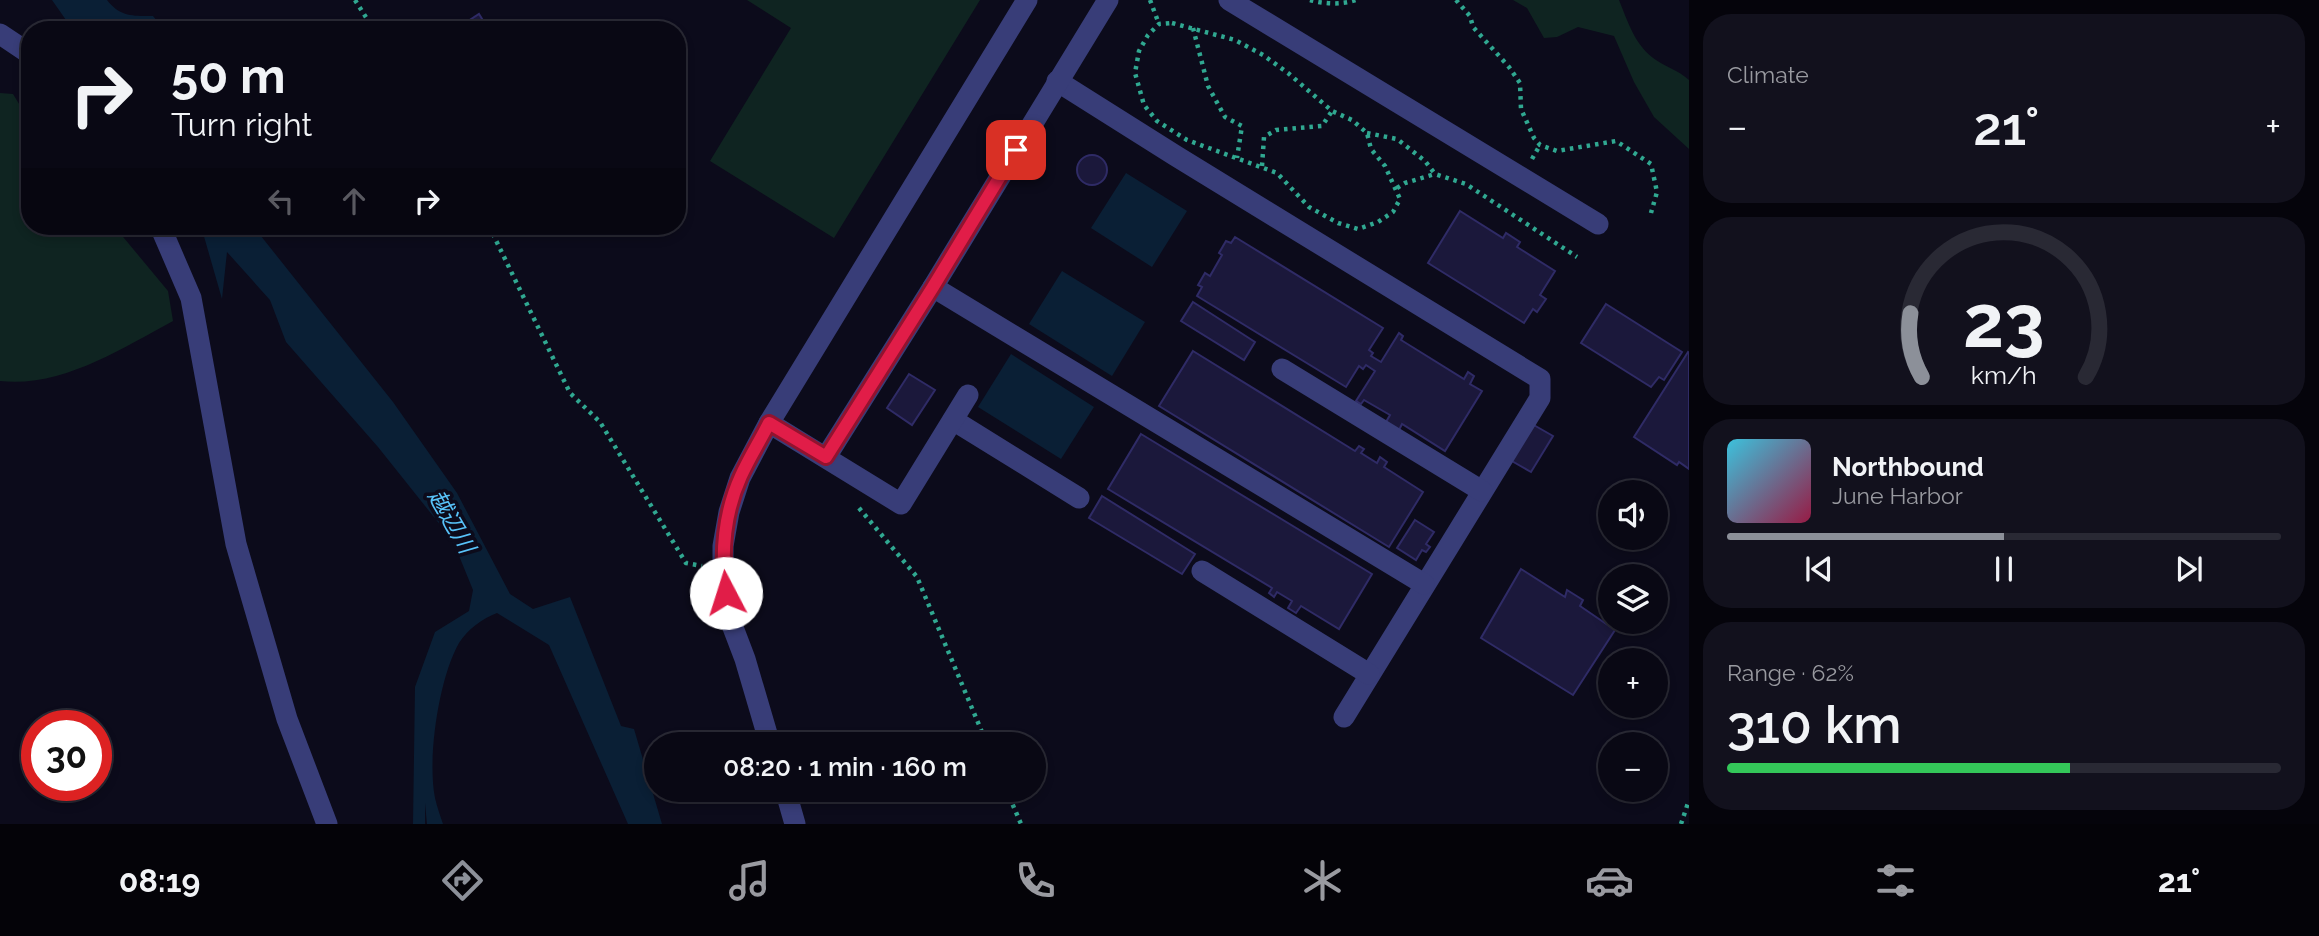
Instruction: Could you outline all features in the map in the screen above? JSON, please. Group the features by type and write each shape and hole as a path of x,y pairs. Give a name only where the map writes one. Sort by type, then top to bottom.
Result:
{"street":[{"path":"766,732 745,659 729,617 723,570 723,546 729,512 740,478 769,423 1027,0"},
{"path":"826,457 1108,0"},
{"path":"1229,0 1598,224"},
{"path":"0,34 21,48"},
{"path":"1057,81 1540,379 1540,398 1344,717"},
{"path":"164,235 191,298 236,544 287,719 327,824"},
{"path":"933,287 1424,584"},
{"path":"1282,369 1482,491"},
{"path":"769,423 901,504 968,395"},
{"path":"953,420 1079,498"},
{"path":"1202,571 1369,674"},
{"path":"789,802 795,824"}],"path":[{"path":"355,0 368,21"},
{"path":"1150,0 1159,24"},
{"path":"1310,0 1325,4 1356,0"},
{"path":"1456,0 1470,16 1473,27 1520,83 1521,109 1534,138 1541,145 1557,151 1616,141 1651,164 1657,192 1651,213"},
{"path":"1172,23 1193,28 1235,40 1264,55 1332,111 1352,120 1367,134 1371,149 1385,166 1397,189 1400,199 1393,212 1378,222 1358,229 1324,216 1309,206 1277,173 1187,140 1157,121 1144,105 1135,73 1139,51 1148,35 1159,24 1172,23"},
{"path":"1193,28 1208,86 1225,117 1242,126 1237,158"},
{"path":"1262,166 1264,137 1276,130 1322,126 1332,111"},
{"path":"1367,134 1397,139 1425,161 1435,174 1466,184 1577,257"},
{"path":"1397,189 1405,183 1435,174"},
{"path":"493,235 570,393 600,422 686,563 723,570"},
{"path":"851,503 862,510 917,577 982,732"},
{"path":"1681,824 1689,800"},
{"path":"1012,802 1021,824"}],"green space":[{"path":"747,0 980,0 834,238 710,161 791,28"},
{"path":"1513,0 1619,0 1633,33 1643,48 1656,60 1689,80 1689,149 1654,117 1634,82 1614,36 1578,27 1557,37 1544,38 1527,8"},
{"path":"0,93 13,94 21,107 21,235 121,235 168,291 173,321 111,354 68,372 23,382 0,381"}],"water":[{"path":"52,0 107,0 122,13 153,16 157,21 67,21"},
{"path":"1126,173 1187,211 1152,267 1091,228"},
{"name":"越辺川","path":"204,235 260,235 393,402 457,493 510,594 533,609 570,597 621,726 634,729 644,763 644,802 656,802 662,824 628,824 549,645 497,613 476,625 462,638 446,676 436,719 433,762 435,798 443,824 427,824 425,803 425,824 413,824 415,687 435,632 469,611 473,590 453,541 378,447 286,342 270,300 227,252 222,299"},
{"path":"1062,271 1145,322 1112,376 1029,324"},
{"path":"1011,354 1094,407 1061,459 978,407"}],"building":[{"path":"479,14 483,21 468,21"},
{"path":"1092,155 1098,156 1106,164 1106,176 1098,184 1092,185 1086,184 1078,176 1077,170 1078,164 1086,156"},
{"path":"1460,211 1503,238 1506,233 1520,242 1517,247 1555,271 1540,295 1546,299 1537,312 1533,309 1524,323 1428,263"},
{"path":"1235,237 1383,328 1369,350 1373,353 1371,356 1381,362 1399,333 1403,336 1401,340 1464,379 1468,372 1474,376 1470,384 1482,391 1445,451 1402,424 1399,430 1386,422 1390,415 1364,400 1361,404 1356,401 1375,371 1366,365 1363,369 1359,366 1346,387 1197,296 1202,287 1198,285 1205,273 1210,276 1222,255 1219,253 1226,241 1231,243"},
{"path":"1193,302 1255,342 1244,360 1181,321"},
{"path":"1606,304 1682,352 1664,380 1659,377 1651,387 1581,343"},
{"path":"1193,351 1355,451 1359,446 1364,449 1361,453 1377,463 1380,457 1387,462 1384,467 1423,492 1389,547 1159,406"},
{"path":"1688,352 1689,469 1679,462 1677,465 1634,437"},
{"path":"909,374 935,390 912,425 887,408"},
{"path":"1532,424 1553,436 1531,472 1510,460"},
{"path":"1141,434 1372,574 1339,629 1301,606 1296,613 1288,608 1292,601 1277,592 1274,597 1269,593 1272,588 1108,489"},
{"path":"1102,496 1195,554 1182,574 1089,518"},
{"path":"1415,520 1434,532 1426,544 1430,547 1426,552 1422,550 1416,560 1397,548"},
{"path":"1521,569 1565,597 1567,590 1583,600 1580,606 1598,618 1598,634 1612,634 1603,648 1598,648 1598,656 1573,695 1481,638"}],"route":[{"path":"726,593 723,546 729,512 740,478 769,423 826,457 1016,150"}]}
